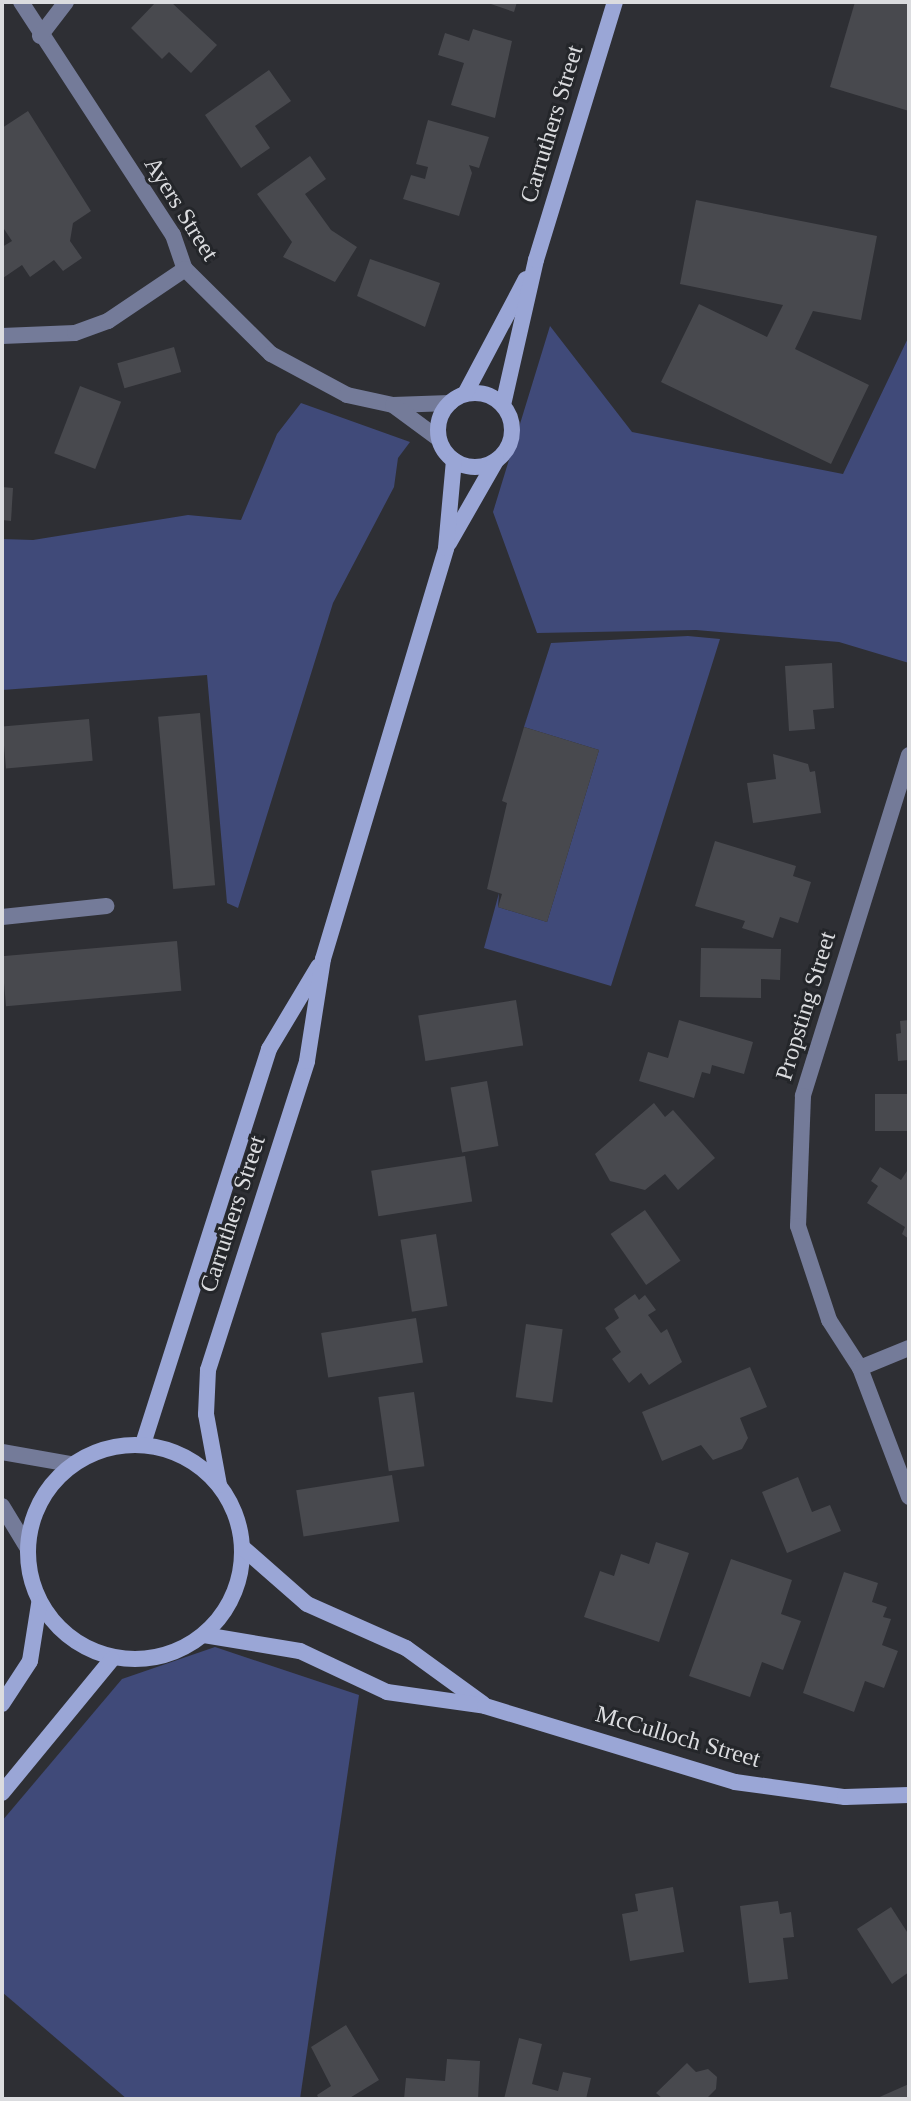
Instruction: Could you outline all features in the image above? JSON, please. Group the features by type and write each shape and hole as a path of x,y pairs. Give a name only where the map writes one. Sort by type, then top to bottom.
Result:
{"main road":[{"name":"Carruthers Street","path":"503,405 536,260 615,2"},
{"name":"Carruthers Street","path":"465,394 536,260"},
{"path":"465,394 488,395 503,405 510,416 511,441 496,461 476,467 454,460 439,439 442,414 450,403 465,394"},
{"name":"Carruthers Street","path":"219,1485 206,1414 208,1370 307,1061 323,959 446,548 454,460"},
{"name":"Carruthers Street","path":"446,548 496,461"},
{"name":"Carruthers Street","path":"143,1444 269,1049 323,959"},
{"path":"2,1704 30,1661 39,1604 27,1547 35,1511 71,1464 105,1448 143,1444 179,1453 219,1485 237,1518 242,1547 238,1584 221,1618 204,1635 172,1654 112,1659 77,1644 39,1604"},
{"name":"McCulloch Street","path":"242,1547 307,1604 406,1648 485,1706"},
{"name":"McCulloch Street","path":"204,1635 300,1651 387,1692 485,1706 735,1782 845,1797 909,1795"},
{"path":"2,1793 112,1659"}],"street":[{"name":"Ayers Street","path":"21,2 40,36 173,235 185,269 280,360 347,395 393,405 450,403"},
{"path":"40,36 66,2"},
{"path":"2,336 75,333 108,321 185,269"},
{"name":"Ayers Street","path":"393,405 439,439"},
{"name":"Propsting Street","path":"909,755 803,1096 798,1226 829,1320 860,1368 909,1497"},
{"path":"2,917 106,906"},
{"path":"860,1368 909,1348"},
{"path":"2,1452 71,1464"},
{"path":"2,1506 27,1547"}],"shaded area":[{"path":"550,326 632,432 843,474 909,336 909,663 839,642 696,630 537,633 493,512"},
{"path":"301,403 410,442 398,458 394,487 333,603 238,908 227,903 207,675 2,690 2,539 33,540 188,515 241,520 277,434"},
{"path":"688,636 720,639 611,986 484,948 499,893 498,907 547,922 599,750 524,727 551,643"},
{"path":"215,1647 359,1695 300,2099 127,2099 2,1992 2,1821 122,1679"}],"building":[{"path":"156,2 171,2 217,45 191,73 169,52 162,59 131,28"},
{"path":"485,2 517,2 514,12"},
{"path":"855,2 909,2 909,111 830,87"},
{"path":"473,29 512,41 495,118 451,105 464,63 438,55 445,33 469,41"},
{"path":"269,70 291,101 255,126 270,148 241,168 205,115"},
{"path":"28,111 91,211 73,223 70,241 82,258 63,271 54,260 30,277 22,265 3,278 2,247 12,241 2,226 2,128"},
{"path":"428,120 489,137 479,168 469,165 472,173 459,216 403,199 411,175 425,179 428,167 416,164"},
{"path":"310,156 326,179 305,194 331,230 357,247 335,282 283,257 292,242 257,194"},
{"path":"696,200 877,236 861,320 813,311 795,349 869,385 831,464 661,382 699,304 767,337 783,305 680,284"},
{"path":"370,259 440,283 425,327 357,296"},
{"path":"174,347 181,372 124,388 117,363"},
{"path":"80,386 121,402 95,469 54,453"},
{"path":"2,487 13,488 11,521 2,520"},
{"path":"832,663 834,708 813,710 815,729 789,731 785,666"},
{"path":"200,713 215,885 173,889 158,717"},
{"path":"89,719 93,761 6,768 2,727"},
{"path":"524,727 599,750 547,922 498,907 502,894 487,889 507,803 502,801"},
{"path":"773,754 808,764 810,772 815,771 821,813 753,823 747,783 776,779"},
{"path":"715,841 796,866 793,876 811,882 798,923 780,917 773,938 742,928 745,921 695,906"},
{"path":"177,941 181,991 6,1006 2,956"},
{"path":"701,948 781,949 780,980 761,979 761,998 700,997"},
{"path":"516,1000 523,1045 425,1061 418,1015"},
{"path":"679,1020 753,1042 744,1074 712,1065 710,1074 702,1072 694,1098 639,1081 648,1052 668,1058"},
{"path":"909,1020 909,1060 898,1061 896,1034 901,1033 900,1021"},
{"path":"487,1081 498,1146 462,1152 451,1087"},
{"path":"875,1094 909,1094 909,1131 875,1131"},
{"path":"654,1103 665,1117 673,1110 715,1158 678,1190 665,1174 645,1190 610,1181 595,1154"},
{"path":"465,1156 472,1201 378,1216 371,1171"},
{"path":"880,1167 901,1180 909,1168 909,1239 902,1234 905,1227 867,1203 878,1186 871,1181"},
{"path":"645,1210 681,1261 646,1285 611,1234"},
{"path":"436,1234 447,1306 412,1312 400,1240"},
{"path":"635,1294 639,1300 645,1295 656,1310 648,1315 661,1333 667,1329 682,1362 649,1385 641,1373 629,1383 612,1359 621,1352 605,1328 619,1318 614,1309"},
{"path":"416,1318 423,1362 328,1377 321,1333"},
{"path":"526,1324 563,1329 552,1402 516,1397"},
{"path":"750,1367 767,1407 740,1418 748,1438 742,1449 713,1460 701,1445 662,1461 642,1412"},
{"path":"414,1392 424,1466 389,1471 378,1397"},
{"path":"392,1475 399,1521 304,1537 296,1490"},
{"path":"798,1477 812,1512 830,1505 841,1531 787,1553 762,1492"},
{"path":"656,1542 689,1553 659,1642 584,1617 600,1571 614,1576 621,1554 649,1564"},
{"path":"731,1559 792,1580 781,1614 801,1621 783,1670 762,1662 750,1697 689,1676"},
{"path":"844,1572 878,1583 872,1602 887,1607 883,1617 891,1619 882,1645 898,1651 884,1688 865,1681 854,1712 803,1693"},
{"path":"673,1887 684,1952 630,1961 622,1914 638,1911 635,1894"},
{"path":"778,1901 780,1914 791,1912 794,1937 783,1938 788,1979 749,1983 740,1906"},
{"path":"891,1907 909,1935 909,1972 892,1984 857,1929"},
{"path":"346,2025 379,2080 348,2099 319,2099 317,2095 331,2086 311,2047"},
{"path":"519,2038 542,2044 532,2084 558,2091 563,2072 591,2078 586,2099 504,2099"},
{"path":"447,2059 480,2061 478,2099 404,2099 406,2078 445,2081"},
{"path":"687,2063 696,2072 708,2069 717,2077 716,2089 706,2099 663,2099 656,2093"},
{"path":"909,2084 909,2099 875,2099"}]}
